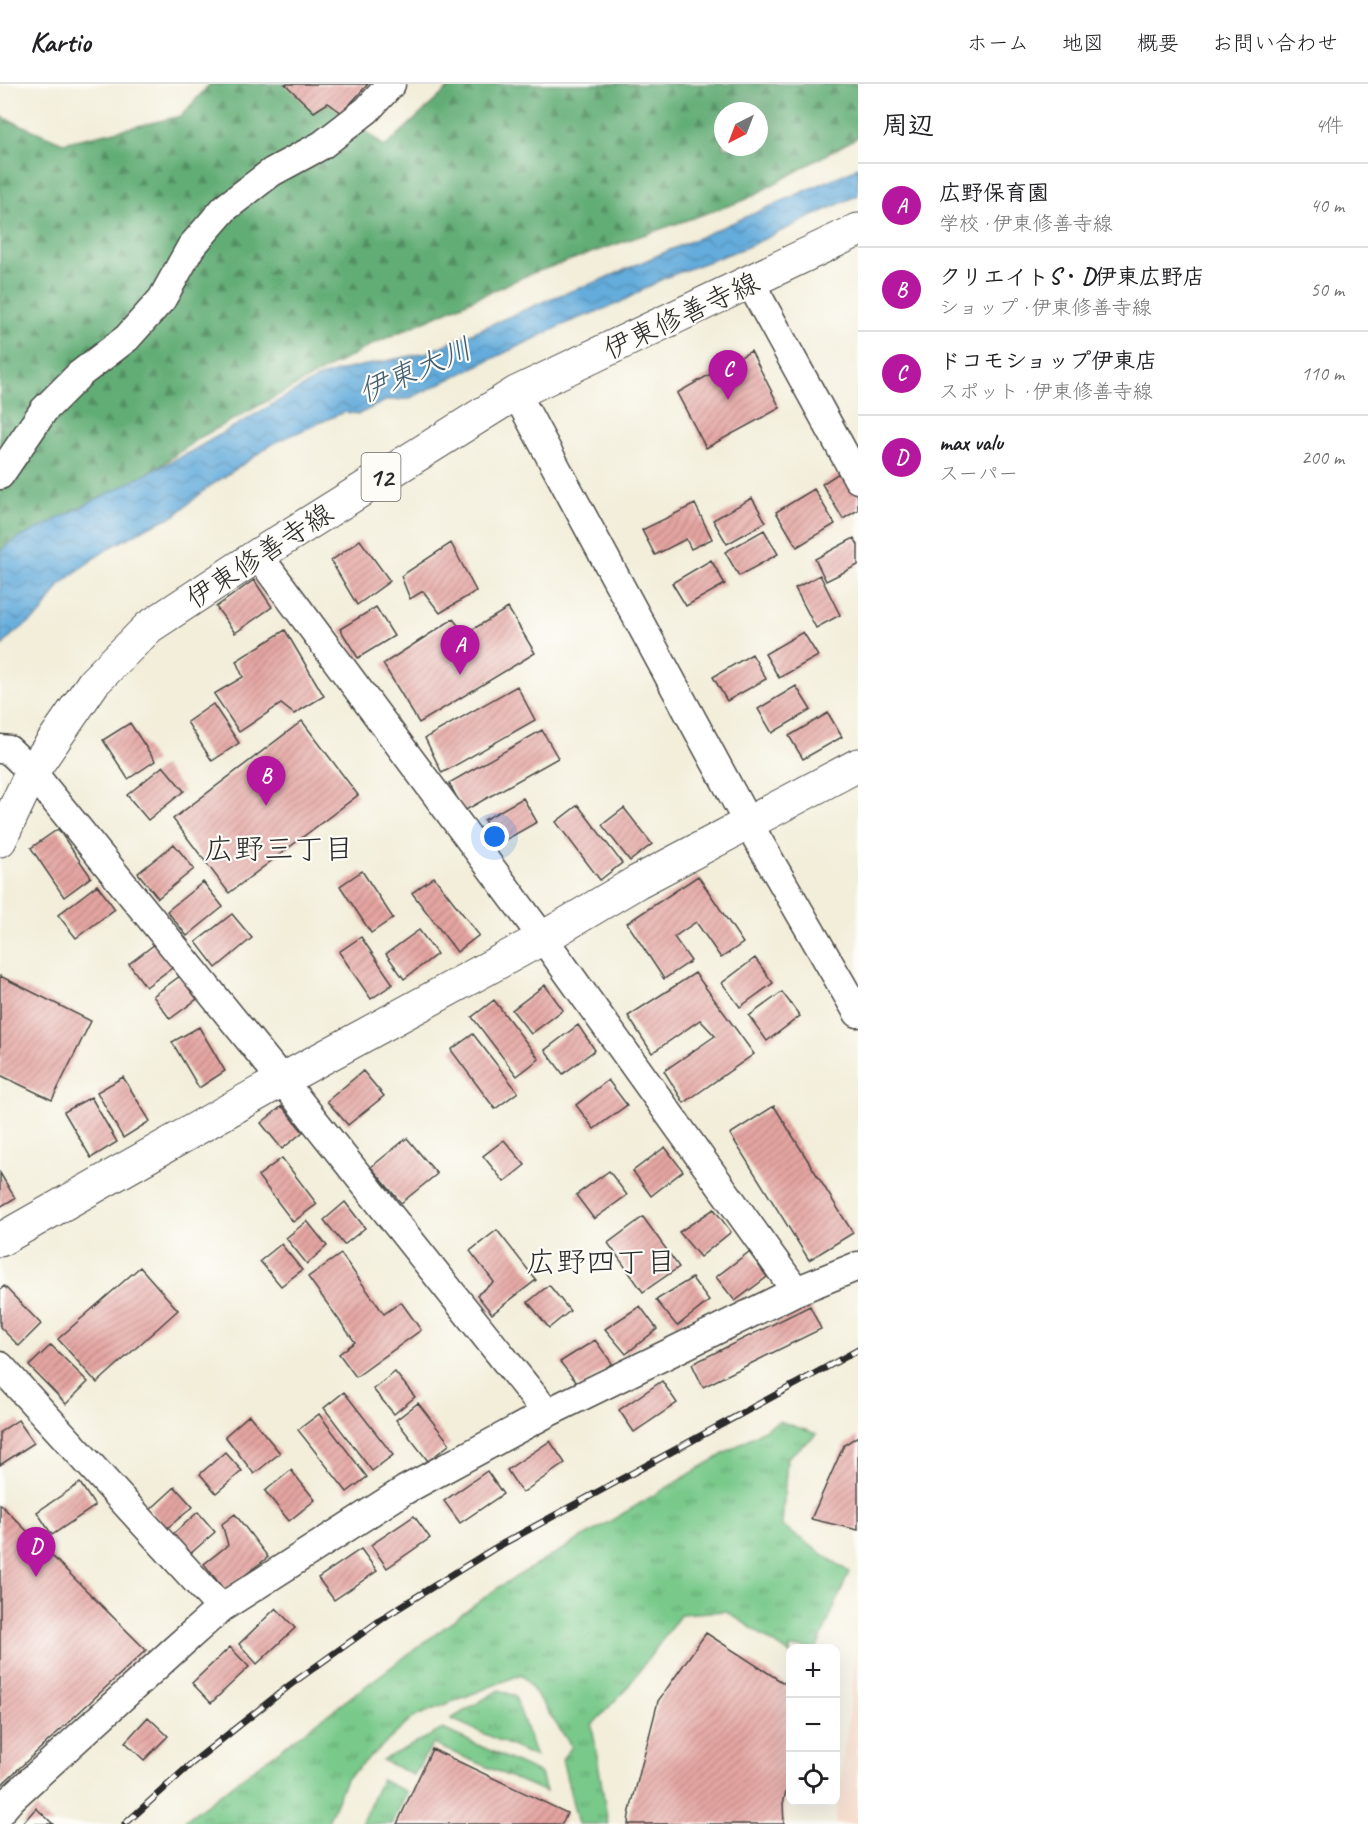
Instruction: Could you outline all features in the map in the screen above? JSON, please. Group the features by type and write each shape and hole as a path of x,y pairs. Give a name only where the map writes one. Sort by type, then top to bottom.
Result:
{"main road":[{"name":"伊東修善寺線","path":"0,840 32,772 94,681 149,627 258,555 516,393 858,230"},
{"path":"0,1240 282,1080 543,938 637,882 858,765"}],"street":[{"path":"0,475 44,410 80,374 128,338 162,299 191,247 225,208 272,172 322,144 367,110 391,84"},
{"path":"750,282 858,479"},
{"path":"516,393 748,823 858,1013"},
{"path":"258,555 543,938 796,1291"},
{"path":"0,749 9,750 32,772 282,1080 547,1413"},
{"path":"0,1812 12,1798 221,1608 405,1490 547,1413 796,1291 858,1266"},
{"path":"0,1366 221,1608"}],"shaded area":[{"path":"858,1642 858,1824 835,1824 837,1806 840,1806 840,1784"}],"green space":[{"path":"210,84 311,84 385,147 453,84 858,84 858,137 745,200 530,274 373,344 199,438 0,581 0,116 63,143 181,116"},
{"path":"779,1421 817,1434 787,1458 782,1526 849,1572 819,1644 786,1644 786,1651 726,1611 681,1614 626,1689 592,1725 608,1824 578,1824 562,1759 572,1747 522,1674 414,1717 346,1779 327,1824 180,1824 499,1587"},
{"path":"499,1690 515,1696 536,1757 451,1719"},
{"path":"443,1729 541,1774 546,1792 433,1744 413,1775 382,1760"},
{"path":"381,1780 407,1792 392,1824 361,1824"}],"water":[{"name":"伊東大川","path":"858,166 858,195 747,247 664,278 617,304 569,322 408,399 387,400 359,414 344,412 276,442 206,489 175,515 109,548 81,568 59,586 41,614 12,635 0,648 0,551 12,542 190,452 320,377 347,369 426,353 552,298 599,281"}],"building":[{"path":"285,84 368,84 342,113 328,103 314,112"},
{"path":"751,351 780,408 706,448 677,393"},
{"path":"842,471 858,496 858,510 843,519 822,484"},
{"path":"814,489 835,524 797,547 776,512"},
{"path":"752,498 766,522 727,544 713,520"},
{"path":"695,504 712,539 691,549 686,539 655,555 642,530"},
{"path":"764,530 778,554 739,576 725,552"},
{"path":"854,538 858,545 858,565 826,581 815,559"},
{"path":"360,540 390,581 357,605 331,561"},
{"path":"451,543 476,591 440,613 423,591 410,599 401,576"},
{"path":"711,560 725,584 686,606 672,583"},
{"path":"820,575 840,615 816,628 795,588"},
{"path":"254,580 272,607 235,633 216,607"},
{"path":"376,607 394,636 358,658 340,629"},
{"path":"508,608 535,653 419,723 383,664 453,619 465,634"},
{"path":"285,630 324,696 294,714 281,704 239,732 214,694 243,677 236,661"},
{"path":"803,632 818,656 779,678 765,654"},
{"path":"752,654 766,679 727,701 713,677"},
{"path":"517,686 535,720 442,773 425,738"},
{"path":"796,686 811,710 772,733 758,709"},
{"path":"213,704 239,743 212,761 187,722"},
{"path":"828,713 842,737 803,759 789,736"},
{"path":"302,721 358,795 229,893 173,819"},
{"path":"130,723 155,761 128,779 103,740"},
{"path":"542,730 558,758 464,811 449,783"},
{"path":"163,766 184,791 148,820 127,795"},
{"path":"523,798 537,822 498,844 484,820"},
{"path":"578,805 622,863 600,880 556,822"},
{"path":"624,808 652,844 630,861 602,825"},
{"path":"58,829 91,877 64,897 31,848"},
{"path":"174,844 194,869 158,898 138,873"},
{"path":"362,871 393,918 371,933 340,886"},
{"path":"698,876 743,943 721,958 696,922 674,937 691,961 664,979 627,923"},
{"path":"434,877 479,935 457,952 412,893"},
{"path":"203,882 223,907 187,936 167,911"},
{"path":"97,885 115,909 76,938 58,915"},
{"path":"232,914 252,938 216,968 196,942"},
{"path":"419,930 437,954 404,979 386,954"},
{"path":"361,937 393,984 371,999 339,952"},
{"path":"155,944 173,967 146,987 129,964"},
{"path":"755,958 773,983 740,1007 722,983"},
{"path":"695,973 754,1054 684,1103 664,1071 715,1036 700,1020 652,1053 628,1016"},
{"path":"0,976 91,1021 52,1100 0,1075"},
{"path":"180,976 197,999 170,1019 153,996"},
{"path":"545,985 563,1010 531,1034 512,1010"},
{"path":"782,992 800,1016 767,1041 749,1016"},
{"path":"494,1000 539,1059 517,1076 472,1017"},
{"path":"578,1025 595,1050 563,1074 545,1050"},
{"path":"199,1027 225,1071 199,1088 172,1042"},
{"path":"473,1034 518,1092 495,1109 451,1050"},
{"path":"363,1071 384,1096 348,1125 327,1101"},
{"path":"123,1077 150,1121 123,1138 97,1092"},
{"path":"608,1080 627,1105 594,1129 576,1105"},
{"path":"91,1097 117,1142 91,1158 64,1112"},
{"path":"282,1106 303,1132 282,1149 261,1123"},
{"path":"774,1106 853,1233 809,1260 730,1134"},
{"path":"407,1138 437,1174 401,1203 371,1167"},
{"path":"504,1140 525,1165 504,1182 483,1156"},
{"path":"665,1147 683,1171 651,1196 633,1171"},
{"path":"282,1158 317,1204 293,1222 258,1176"},
{"path":"609,1171 627,1195 594,1219 576,1195"},
{"path":"0,1173 15,1198 0,1207"},
{"path":"345,1202 365,1228 344,1245 324,1220"},
{"path":"714,1209 731,1232 700,1257 679,1232"},
{"path":"643,1217 679,1267 643,1292 608,1243"},
{"path":"307,1221 327,1246 307,1264 286,1238"},
{"path":"497,1230 536,1280 492,1314 477,1295 494,1282 470,1251"},
{"path":"281,1244 302,1270 281,1286 260,1261"},
{"path":"749,1252 767,1277 735,1301 716,1277"},
{"path":"341,1254 384,1314 401,1302 421,1330 356,1377 339,1354 355,1342 308,1277"},
{"path":"140,1267 178,1310 97,1383 58,1339"},
{"path":"692,1278 709,1301 677,1326 656,1300"},
{"path":"549,1285 570,1311 549,1328 528,1302"},
{"path":"4,1286 41,1324 19,1346 0,1327 0,1290"},
{"path":"640,1306 657,1329 626,1354 605,1329"},
{"path":"810,1306 821,1329 703,1387 692,1364"},
{"path":"595,1340 612,1363 581,1388 560,1362"},
{"path":"51,1345 88,1382 66,1404 29,1366"},
{"path":"395,1372 415,1397 394,1414 373,1389"},
{"path":"662,1381 677,1403 634,1432 619,1410"},
{"path":"344,1392 393,1455 372,1471 324,1408"},
{"path":"418,1403 450,1444 428,1461 396,1420"},
{"path":"319,1414 367,1477 347,1492 298,1430"},
{"path":"249,1415 280,1453 254,1474 225,1436"},
{"path":"18,1420 34,1443 0,1465 0,1432"},
{"path":"858,1436 858,1530 811,1519 844,1445"},
{"path":"550,1441 565,1463 522,1493 507,1470"},
{"path":"225,1452 242,1471 216,1493 200,1474"},
{"path":"291,1470 315,1500 289,1521 265,1491"},
{"path":"487,1471 503,1494 460,1523 444,1501"},
{"path":"80,1483 95,1506 52,1535 37,1512"},
{"path":"175,1487 193,1507 166,1529 150,1510"},
{"path":"0,1504 146,1650 0,1786"},
{"path":"198,1512 215,1532 190,1554 173,1534"},
{"path":"235,1514 268,1557 225,1591 204,1564 228,1545 222,1524"},
{"path":"414,1516 430,1538 387,1568 371,1545"},
{"path":"361,1549 377,1571 334,1600 318,1578"},
{"path":"276,1608 295,1628 257,1664 239,1644"},
{"path":"706,1633 786,1684 784,1824 628,1824 658,1701"},
{"path":"230,1647 249,1667 211,1703 192,1683"},
{"path":"148,1717 168,1736 144,1760 125,1742"},
{"path":"432,1749 567,1813 562,1824 397,1824"},
{"path":"36,1808 53,1824 22,1824"}],"railway":[{"path":"125,1824 192,1763 290,1685 389,1614 495,1548 858,1350"}],"place":[{"name":"ドコモショップ伊東店","path":"728,400"},
{"name":"広野保育園","path":"460,675"},
{"name":"クリエイトS・D伊東広野店","path":"266,806"},
{"name":"max valu","path":"36,1577"}],"district":[{"name":"広野三丁目","path":"279,849"},
{"name":"広野四丁目","path":"601,1262"}]}
